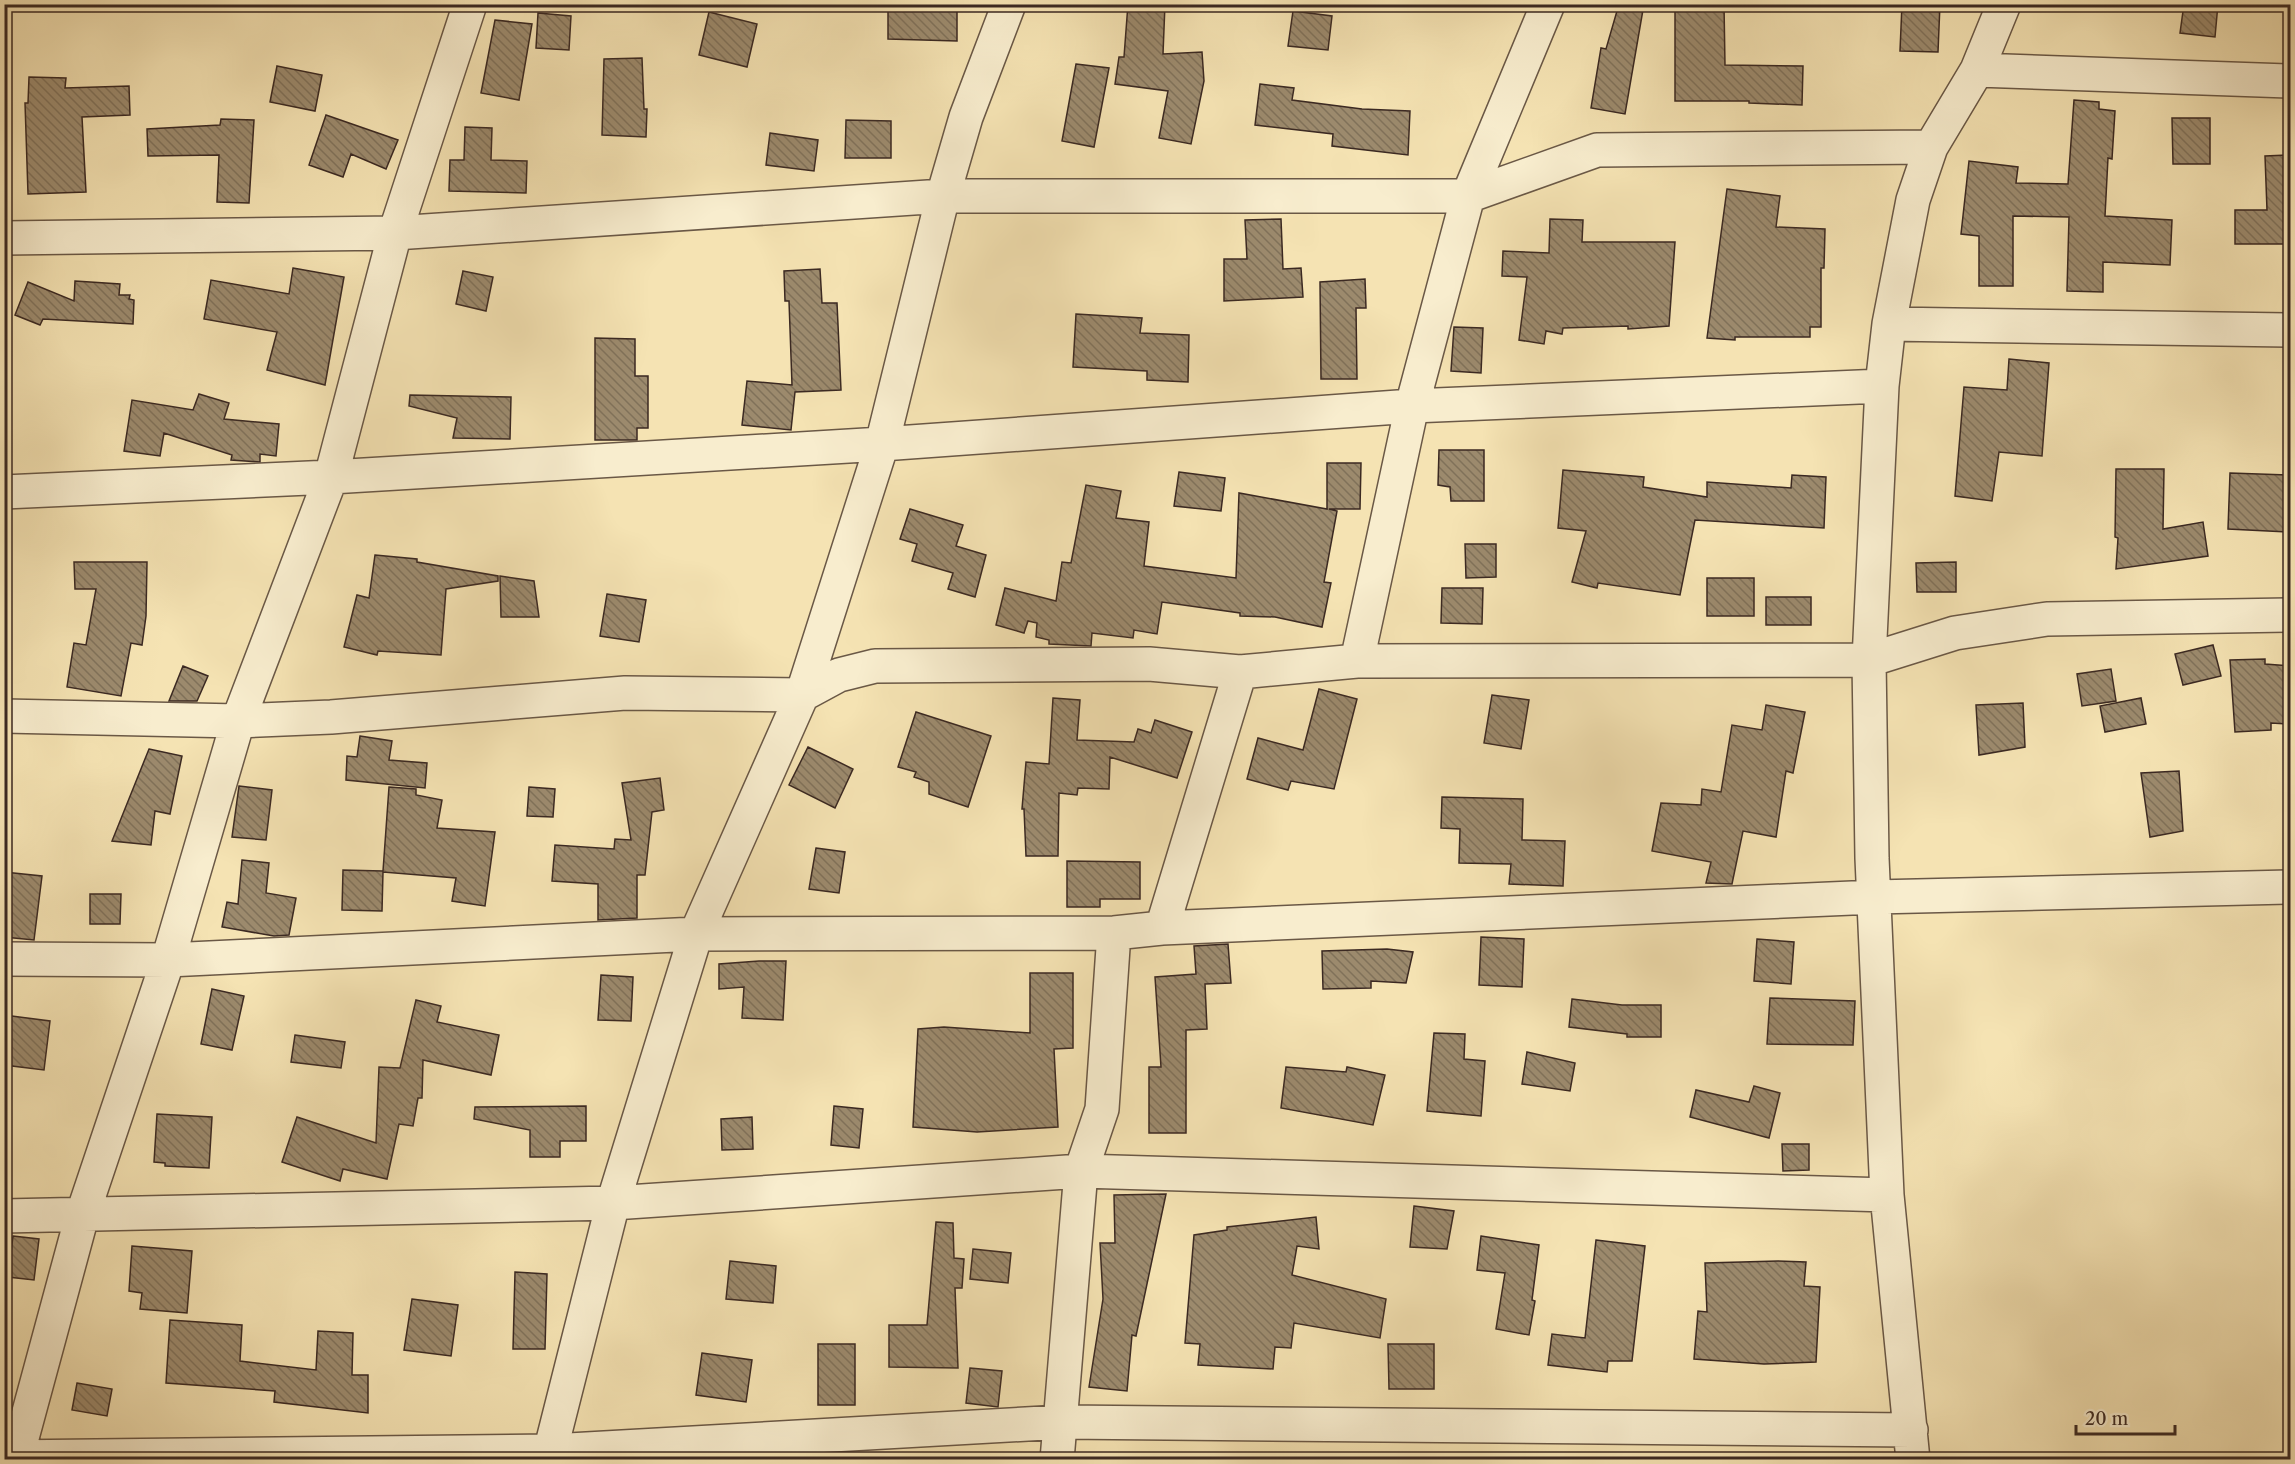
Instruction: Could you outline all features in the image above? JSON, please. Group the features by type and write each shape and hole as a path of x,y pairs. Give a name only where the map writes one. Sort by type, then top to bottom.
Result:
{"street":[{"path":"470,4 395,233 332,477 238,721 168,960 82,1216 13,1458 549,1455 1062,1422 1912,1445 1887,1196 1875,897 1869,660 1882,386 1889,324 1912,200 1931,147 1977,70 2004,4"},
{"path":"549,1455 613,1203 696,934 802,695 882,444 943,196 966,117 1009,4"},
{"path":"1357,661 1412,406 1468,196 1548,4"},
{"path":"1977,70 2290,81"},
{"path":"4,238 395,233 943,196 1468,196 1597,150 1931,147"},
{"path":"1889,324 2290,330"},
{"path":"4,492 332,477 882,444 1412,406 1882,386"},
{"path":"4,716 238,721 331,717 625,693 802,695 839,675 875,666 1149,664 1240,672 1357,661 1869,660 1955,633 2047,620 2290,615"},
{"path":"1162,928 1240,672"},
{"path":"4,960 168,960 696,934 1114,933 1162,928 1875,897 2290,886"},
{"path":"1057,1460 1062,1422 1081,1171 1102,1109 1114,933"},
{"path":"4,1216 613,1203 1081,1171 1887,1196"}],"building":[{"path":"1128,4 1165,4 1163,54 1202,52 1204,81 1191,144 1159,138 1168,91 1115,84 1119,57 1124,57"},
{"path":"1619,4 1644,4 1625,114 1591,108 1601,48 1606,49"},
{"path":"1675,4 1724,4 1725,65 1803,66 1802,105 1749,103 1749,101 1675,101"},
{"path":"1902,4 1940,4 1938,52 1900,51"},
{"path":"2184,4 2218,4 2215,37 2180,33"},
{"path":"888,7 957,8 957,41 888,39"},
{"path":"1293,11 1332,16 1328,50 1288,46"},
{"path":"709,12 757,24 747,67 699,55"},
{"path":"538,13 571,16 569,50 536,48"},
{"path":"495,20 532,24 519,100 481,93"},
{"path":"642,58 644,109 647,109 646,137 602,135 604,59"},
{"path":"1076,64 1109,68 1094,147 1062,141"},
{"path":"277,66 322,75 315,111 270,102"},
{"path":"29,77 66,78 65,88 129,86 130,115 82,117 86,192 28,194 25,103 28,103"},
{"path":"1260,84 1294,88 1292,100 1362,109 1410,111 1408,155 1332,146 1333,134 1255,125"},
{"path":"2074,100 2099,102 2099,109 2115,111 2112,159 2108,158 2105,216 2172,220 2170,265 2103,262 2103,292 2067,291 2069,217 2013,216 2013,286 1979,286 1979,236 1961,234 1969,161 2018,167 2016,183 2068,184"},
{"path":"326,115 398,140 386,169 351,154 343,177 309,165"},
{"path":"2172,118 2210,118 2210,164 2173,164"},
{"path":"221,119 254,120 249,203 217,202 219,155 148,156 147,129 220,125"},
{"path":"846,120 891,121 891,158 845,158"},
{"path":"465,127 492,128 491,160 527,161 526,193 449,191 450,160 464,160"},
{"path":"770,133 818,140 814,171 766,165"},
{"path":"2290,155 2290,244 2235,244 2235,210 2267,210 2265,156"},
{"path":"1727,189 1780,196 1776,227 1825,229 1824,268 1821,268 1821,327 1810,327 1810,337 1735,337 1735,340 1707,338"},
{"path":"1281,219 1283,269 1301,268 1303,297 1224,301 1224,259 1247,259 1245,220"},
{"path":"1550,219 1583,220 1582,242 1675,242 1669,326 1628,329 1628,326 1563,328 1562,334 1546,331 1544,344 1519,340 1527,277 1502,276 1503,251 1549,253"},
{"path":"293,268 344,277 325,385 267,370 277,332 204,319 211,280 289,294"},
{"path":"820,269 822,303 837,303 841,390 795,392 791,430 742,425 747,381 792,385 789,301 785,301 784,271"},
{"path":"463,271 493,277 486,311 456,304"},
{"path":"1365,279 1366,308 1356,308 1357,379 1321,379 1320,282"},
{"path":"75,281 120,284 119,295 130,295 129,299 134,300 133,324 43,319 40,325 15,315 28,282 74,301"},
{"path":"1076,314 1142,318 1140,333 1189,335 1188,382 1147,380 1147,371 1073,367"},
{"path":"1454,327 1483,328 1481,373 1451,371"},
{"path":"595,338 635,339 635,376 648,376 648,428 637,428 637,440 595,440"},
{"path":"2009,359 2049,363 2042,456 1999,452 1992,501 1955,496 1964,387 2007,390"},
{"path":"199,394 229,403 224,419 279,424 276,456 260,454 260,462 231,460 232,455 164,433 160,456 124,451 132,400 193,410"},
{"path":"410,395 511,397 510,439 453,438 457,418 409,406"},
{"path":"1439,450 1484,450 1484,501 1451,501 1450,487 1438,485"},
{"path":"1327,463 1361,463 1360,509 1329,509 1337,511 1324,582 1331,583 1322,627 1275,617 1240,616 1240,613 1162,602 1157,634 1134,630 1133,638 1092,633 1091,646 1049,644 1049,640 1036,637 1037,623 1028,621 1024,633 996,625 1005,588 1056,601 1062,562 1071,563 1086,485 1121,491 1116,518 1149,522 1144,566 1236,578 1239,493 1327,509"},
{"path":"2116,469 2164,469 2163,529 2203,522 2208,556 2116,569 2118,538 2115,537"},
{"path":"1563,470 1644,477 1643,487 1707,497 1707,482 1791,488 1792,475 1826,477 1824,528 1695,520 1680,595 1598,583 1597,588 1572,582 1586,531 1558,528"},
{"path":"1179,472 1225,478 1221,511 1174,506"},
{"path":"2230,473 2290,475 2290,532 2228,529"},
{"path":"910,509 963,525 956,546 986,555 975,597 948,589 953,573 912,561 917,544 900,539"},
{"path":"1465,544 1496,544 1496,577 1466,578"},
{"path":"375,555 417,559 417,562 498,576 498,581 446,589 441,655 378,651 377,655 344,647 357,595 369,598"},
{"path":"74,562 147,562 146,616 142,645 131,643 121,696 67,687 74,643 86,645 96,589 75,589"},
{"path":"1956,562 1956,592 1917,592 1916,563"},
{"path":"500,576 534,581 539,617 501,617"},
{"path":"1707,578 1754,578 1754,616 1707,616"},
{"path":"1442,588 1483,588 1482,624 1441,623"},
{"path":"607,594 646,600 639,642 600,636"},
{"path":"1766,597 1811,597 1811,625 1766,625"},
{"path":"2213,645 2221,676 2183,685 2175,654"},
{"path":"2265,659 2265,664 2290,666 2290,724 2271,723 2271,730 2235,732 2230,660"},
{"path":"183,666 208,676 197,701 169,701"},
{"path":"2111,669 2116,701 2082,706 2077,674"},
{"path":"1319,689 1357,699 1334,789 1291,781 1288,790 1247,779 1258,738 1303,750"},
{"path":"1492,695 1529,700 1521,749 1484,743"},
{"path":"1053,698 1080,700 1077,740 1134,742 1138,729 1151,733 1155,720 1192,732 1177,778 1110,757 1109,789 1078,788 1077,795 1059,793 1058,856 1026,856 1024,809 1022,809 1026,762 1049,764"},
{"path":"2141,698 2146,724 2105,732 2100,706"},
{"path":"2023,703 2025,747 1979,755 1976,705"},
{"path":"1766,705 1805,712 1793,773 1786,771 1776,837 1743,831 1732,884 1706,883 1711,862 1652,851 1661,803 1701,805 1702,789 1721,792 1732,725 1762,730"},
{"path":"916,712 991,736 968,807 929,794 929,782 914,777 916,772 898,767"},
{"path":"360,736 392,741 389,760 427,763 425,788 346,780 347,756 357,757"},
{"path":"808,747 853,769 835,808 789,785"},
{"path":"149,749 182,756 170,814 155,811 151,845 112,841"},
{"path":"2179,771 2183,831 2150,837 2141,773"},
{"path":"660,778 664,810 652,812 645,875 637,875 637,918 598,920 598,884 552,881 555,845 614,849 615,839 631,840 622,783"},
{"path":"239,786 272,790 266,840 232,837"},
{"path":"389,787 416,789 416,795 442,800 437,828 495,832 485,906 452,901 456,878 383,872 382,911 342,910 343,870 383,871"},
{"path":"529,787 555,789 553,817 527,816"},
{"path":"1442,797 1523,799 1522,840 1565,841 1563,886 1509,884 1511,864 1459,863 1460,829 1441,828"},
{"path":"816,848 845,852 839,893 809,889"},
{"path":"242,860 269,863 266,893 296,898 289,935 274,936 222,927 227,902 238,904"},
{"path":"1067,861 1140,862 1140,899 1100,899 1100,907 1067,907"},
{"path":"4,872 42,876 34,940 4,937"},
{"path":"90,894 121,894 120,924 90,924"},
{"path":"1481,937 1524,939 1522,987 1479,985"},
{"path":"1757,939 1794,942 1791,984 1754,981"},
{"path":"1228,944 1231,983 1205,984 1207,1029 1186,1030 1186,1133 1149,1133 1149,1067 1161,1067 1155,977 1196,974 1194,946"},
{"path":"1387,949 1413,952 1406,983 1371,981 1371,988 1323,989 1322,951"},
{"path":"786,961 783,1020 742,1018 744,987 719,989 719,964"},
{"path":"1030,973 1073,973 1073,1048 1054,1049 1058,1127 977,1132 913,1127 918,1029 944,1027 1030,1033"},
{"path":"601,975 633,977 631,1021 598,1020"},
{"path":"212,989 244,996 232,1050 201,1044"},
{"path":"1770,998 1855,1001 1853,1045 1767,1044"},
{"path":"1572,999 1622,1005 1661,1005 1661,1037 1627,1037 1627,1034 1569,1027"},
{"path":"416,1000 441,1006 437,1022 499,1035 491,1075 423,1060 422,1098 418,1098 413,1126 399,1124 387,1179 343,1169 340,1181 282,1162 297,1117 376,1143 379,1067 400,1068"},
{"path":"4,1015 50,1021 44,1070 4,1065"},
{"path":"1434,1033 1465,1034 1464,1059 1485,1061 1481,1116 1427,1111"},
{"path":"295,1035 345,1042 341,1068 291,1062"},
{"path":"1527,1052 1575,1063 1570,1091 1522,1084"},
{"path":"1286,1067 1346,1072 1347,1067 1385,1075 1373,1125 1281,1108"},
{"path":"1754,1086 1780,1093 1769,1138 1690,1117 1696,1090 1749,1102"},
{"path":"586,1106 586,1141 560,1141 560,1157 530,1157 530,1130 474,1119 475,1107"},
{"path":"834,1106 863,1109 859,1148 831,1145"},
{"path":"157,1114 212,1117 209,1168 165,1166 165,1163 154,1162"},
{"path":"752,1117 753,1149 722,1150 721,1119"},
{"path":"1782,1144 1809,1144 1809,1170 1783,1171"},
{"path":"1166,1194 1136,1336 1132,1335 1127,1391 1089,1387 1103,1299 1100,1243 1115,1243 1114,1195"},
{"path":"1414,1206 1454,1211 1447,1249 1410,1247"},
{"path":"1316,1217 1319,1249 1297,1246 1292,1275 1386,1299 1380,1338 1294,1323 1291,1348 1275,1347 1273,1369 1198,1365 1200,1344 1185,1343 1194,1235 1227,1230 1227,1227"},
{"path":"936,1222 953,1223 954,1258 964,1259 962,1288 955,1288 958,1368 889,1367 889,1325 927,1325"},
{"path":"13,1236 39,1239 34,1280 8,1277"},
{"path":"1481,1236 1539,1245 1532,1300 1535,1301 1529,1335 1496,1329 1505,1273 1477,1270"},
{"path":"1596,1240 1645,1246 1632,1361 1608,1361 1607,1372 1548,1365 1552,1334 1585,1338"},
{"path":"132,1246 192,1251 187,1313 140,1309 142,1293 129,1291"},
{"path":"973,1249 1011,1253 1008,1283 970,1279"},
{"path":"730,1261 776,1266 773,1303 726,1299"},
{"path":"1806,1262 1804,1286 1820,1287 1816,1362 1764,1364 1694,1359 1698,1311 1707,1312 1705,1263"},
{"path":"515,1272 547,1274 545,1349 513,1349"},
{"path":"412,1299 458,1305 451,1356 404,1350"},
{"path":"170,1320 242,1325 240,1361 316,1370 318,1331 353,1333 352,1375 368,1375 368,1413 274,1402 275,1391 166,1383"},
{"path":"818,1344 855,1344 855,1405 818,1405"},
{"path":"1388,1344 1434,1344 1434,1389 1389,1389"},
{"path":"702,1353 752,1360 746,1402 696,1395"},
{"path":"970,1368 1002,1371 998,1407 966,1403"},
{"path":"77,1383 112,1389 107,1416 72,1410"}]}
